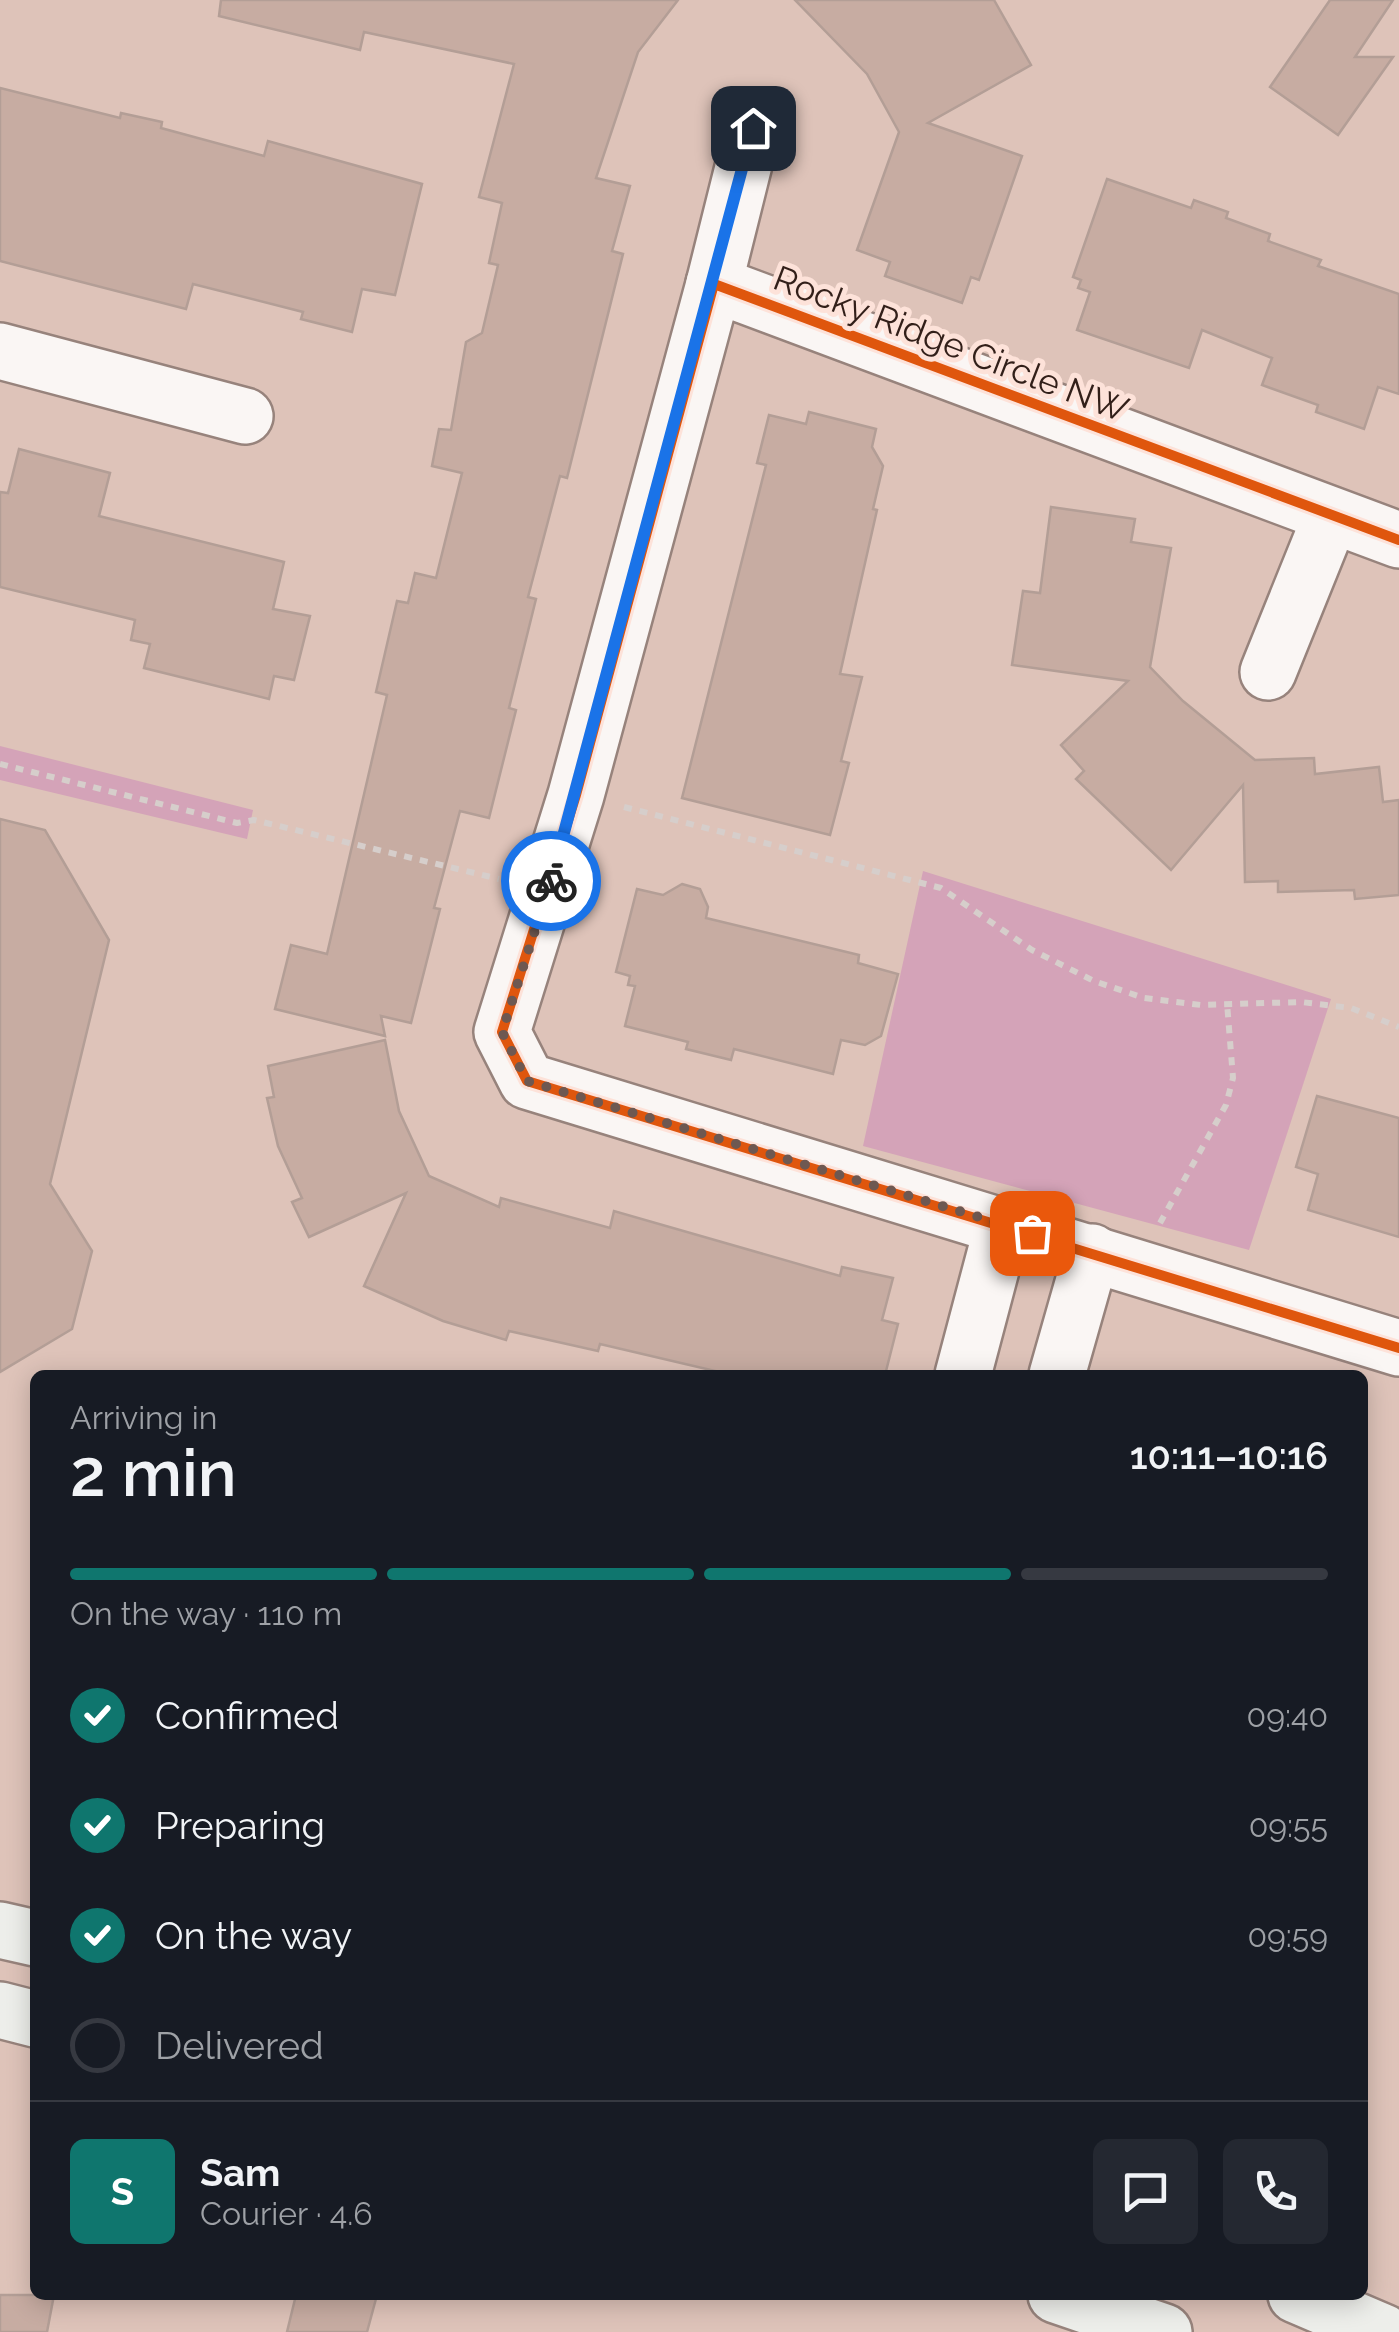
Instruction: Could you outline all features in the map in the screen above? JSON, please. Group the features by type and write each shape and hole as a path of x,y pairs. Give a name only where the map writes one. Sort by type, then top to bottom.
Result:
{"street":[{"path":"753,128 576,795 502,1032 527,1081 1399,1348"},
{"name":"Rocky Ridge Circle NW","path":"714,284 1399,540"},
{"path":"0,351 245,416"},
{"path":"1268,672 1331,516"},
{"path":"963,1370 1003,1224"},
{"path":"1058,1370 1092,1252"},
{"path":"0,1930 30,1937"},
{"path":"0,2010 30,2017"},
{"path":"1071,2300 1164,2332"},
{"path":"1308,2300 1382,2332"}],"path":[{"path":"0,764 237,823 254,820 547,893"},
{"path":"576,795 941,888 1032,950 1094,981 1144,998 1227,1004 1300,1002 1351,1008 1399,1028"},
{"path":"1148,1269 1165,1206 1210,1141 1226,1106 1233,1078 1227,1004"}],"shaded area":[{"path":"0,746 253,810 247,839 0,780"},
{"path":"923,871 1331,999 1249,1250 863,1146"}],"building":[{"path":"221,0 678,0 638,52 596,178 630,186 612,251 623,254 567,478 560,476 528,597 536,599 509,708 516,710 489,818 460,811 434,908 440,909 411,1023 381,1016 385,1036 275,1009 291,945 327,954 387,695 376,692 397,601 408,603 415,573 436,578 462,473 432,466 439,429 451,430 466,342 482,333 498,265 489,263 502,203 479,197 514,64 364,32 360,50 219,16"},
{"path":"795,0 994,0 1031,65 928,123 1022,156 979,280 971,277 962,303 885,276 890,262 857,250 899,132 867,74"},
{"path":"1330,0 1393,0 1355,57 1393,57 1338,135 1270,87"},
{"path":"0,88 120,118 121,113 162,122 161,128 264,156 268,141 422,184 395,295 362,289 352,332 301,319 303,312 193,284 186,309 0,261"},
{"path":"1107,179 1191,208 1194,200 1228,212 1226,218 1270,234 1268,241 1321,260 1318,266 1399,294 1399,394 1378,387 1364,429 1316,412 1318,405 1262,385 1272,358 1202,330 1189,368 1077,330 1090,292 1078,288 1081,280 1073,277"},
{"path":"809,412 876,429 872,447 883,466 873,509 877,510 840,674 862,677 841,761 849,763 830,835 682,798 766,465 757,463 769,415 806,424"},
{"path":"19,449 110,473 99,516 284,562 273,609 310,616 294,680 274,676 269,699 144,668 150,644 131,640 135,620 0,587 0,492 8,493"},
{"path":"1051,507 1135,519 1131,542 1171,548 1150,667 1183,701 1255,760 1314,758 1315,774 1379,767 1383,802 1399,800 1399,895 1355,899 1354,890 1278,892 1278,881 1245,882 1243,785 1171,870 1076,779 1084,771 1061,745 1128,681 1012,665 1023,591 1040,593"},
{"path":"0,819 45,830 109,940 50,1184 92,1251 72,1329 0,1372"},
{"path":"682,884 700,889 708,907 706,918 859,955 858,963 898,974 881,1036 865,1045 841,1040 833,1074 734,1049 731,1060 686,1049 688,1042 625,1026 635,986 628,985 630,976 616,972 637,889 663,895"},
{"path":"385,1040 399,1111 429,1176 499,1207 501,1198 610,1228 614,1211 840,1276 842,1267 893,1278 882,1320 898,1324 886,1370 711,1370 600,1344 598,1351 509,1331 506,1340 443,1321 364,1286 406,1193 309,1237 292,1202 302,1198 278,1146 267,1098 274,1097 268,1066"},
{"path":"1317,1096 1399,1118 1399,1237 1308,1210 1318,1174 1296,1167"},
{"path":"0,2295 53,2300 47,2332 0,2332"},
{"path":"295,2300 376,2300 367,2332 287,2332"}],"cycle path":[{"path":"1399,540 714,284 576,795 502,1032 527,1081 1399,1348"}],"way so far":[{"path":"551,881 502,1032 527,1081 1032,1233"}],"route":[{"path":"551,881 753,128"}]}
